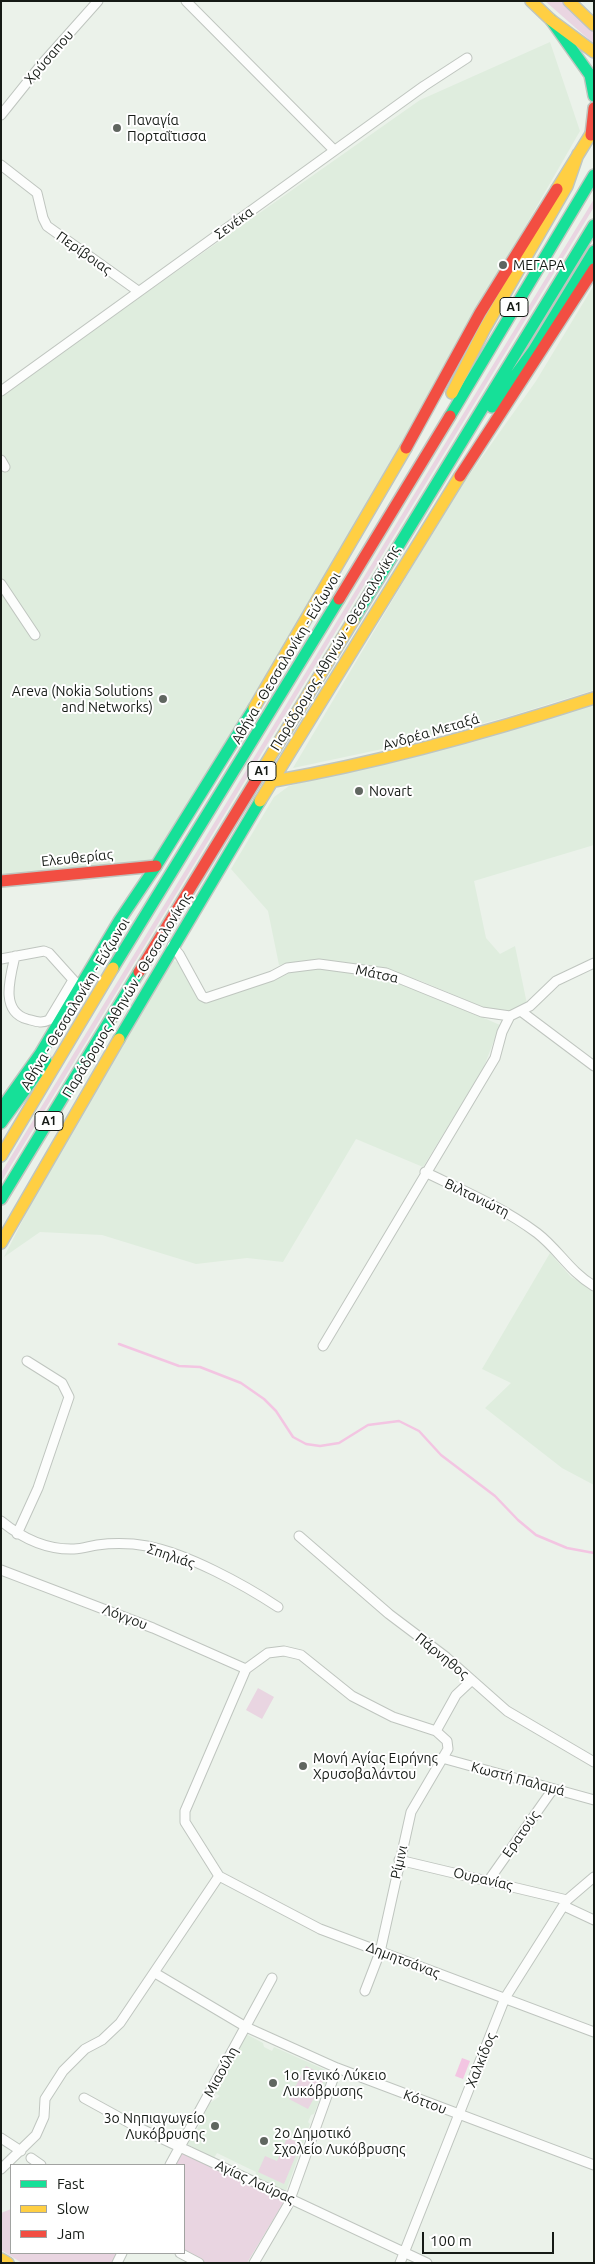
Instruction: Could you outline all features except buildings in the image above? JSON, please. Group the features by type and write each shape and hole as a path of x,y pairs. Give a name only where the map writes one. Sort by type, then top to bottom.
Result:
{"main road":[{"path":"531,1 551,20 594,52"},
{"path":"570,1 594,13"},
{"path":"570,1 594,25"},
{"path":"551,20 590,75 594,96"},
{"path":"1,1109 40,1054 76,984 156,866 312,610 426,414 480,313 592,132 594,108"},
{"path":"434,438 458,377 567,186 578,154"},
{"name":"Αθήνα - Θεσσαλονίκη - Εύζωνοι","path":"1,1156 84,1015 258,735 434,438 594,175"},
{"name":"Α1","path":"1,1199 594,225"},
{"path":"457,449 507,389 594,251"},
{"path":"584,283 594,261"},
{"path":"584,283 594,269"},
{"name":"Παράδρομος Αθηνών - Θεσσαλονίκης","path":"1,1243 172,946 274,781 434,513 516,392 584,283"},
{"name":"Ανδρέα Μεταξά","path":"274,781 389,760 516,724 594,698"},
{"name":"Ελευθερίας","path":"1,881 156,866"},
{"path":"1,1123 50,1055 84,1015"},
{"path":"1,2259 8,2263"}],"street":[{"name":"Χρύσαπου","path":"1,115 41,65 98,1"},
{"path":"186,1 334,150"},
{"name":"Σενέκα","path":"1,391 334,150 467,58"},
{"name":"Περίβοιας","path":"1,165 38,193 43,218 47,226 138,291"},
{"path":"1,584 35,635"},
{"name":"Μάτσα","path":"172,946 202,996 206,998 272,976 286,968 319,964 386,973 482,1012 510,1016 522,1012 556,981 594,963"},
{"path":"1,959 15,956 44,950 50,953 76,984 50,1020 43,1023 17,1016 9,1007 7,997 15,956"},
{"path":"522,1012 594,1066"},
{"path":"323,1346 425,1172 495,1058 502,1032 510,1016"},
{"name":"Βιλτανιώτη","path":"425,1172 512,1215 546,1241 573,1271 594,1286"},
{"path":"17,1534 38,1488 69,1397 62,1383 27,1362"},
{"name":"Σπηλιάς","path":"1,1522 17,1534 33,1542 60,1548 76,1549 110,1544 147,1546 167,1552 249,1588 278,1607"},
{"name":"Πάρνηθος","path":"299,1536 388,1614 446,1657 507,1711 592,1758"},
{"name":"Λόγγου","path":"1,1570 124,1616 246,1669"},
{"path":"1,2169 21,2151 42,2125 45,2099 63,2071 85,2049 102,2040 120,2023 219,1876 185,1822 184,1814 246,1669 268,1653 294,1652 310,1661 352,1696 392,1716 436,1731 456,1695 472,1680"},
{"name":"Ρίμινι","path":"365,1991 380,1952 411,1812 448,1750 447,1741 436,1731"},
{"name":"Κωστή Παλαμά","path":"442,1758 594,1800"},
{"name":"Ερατούς","path":"489,1880 553,1789"},
{"name":"Ουρανίας","path":"399,1860 489,1880 565,1903 594,1920"},
{"name":"Δημητσάνας","path":"219,1876 320,1929 594,2032"},
{"name":"Χαλκίδος","path":"400,2263 505,1998 565,1903 594,1877"},
{"name":"Κόττου","path":"155,1973 246,2027 337,2068 594,2165"},
{"name":"Μιαούλη","path":"171,2164 272,1978"},
{"path":"254,2263 272,2235 291,2199 337,2068"},
{"name":"Αγίας Λαύρας","path":"84,2098 135,2126 427,2263"},
{"path":"1,2138 21,2151"},
{"path":"31,2158 40,2164"},
{"path":"182,2254 199,2263"}],"shaded area":[{"path":"545,1 562,1 594,30 594,44"},
{"path":"550,42 580,131 297,624 146,872 1,886 1,395 420,100"},
{"path":"594,199 594,207 1,1182 1,1173"},
{"path":"594,285 594,690 507,717 387,748 293,768 453,498 536,381"},
{"path":"594,702 594,845 474,881 486,938 500,954 515,946 527,1004 508,1011 487,1009 421,981 390,971 315,961 279,965 268,911 231,869 274,797 289,786"},
{"path":"172,960 179,963 197,997 204,1002 275,978 286,970 320,967 394,979 500,1025 483,1069 423,1167 356,1139 283,1262 247,1258 196,1264 102,1235 40,1232 4,1257 39,1188 168,963"},
{"path":"550,1253 571,1277 594,1289 594,1485 562,1468 485,1408 511,1383 482,1369"},
{"path":"258,1688 274,1697 262,1719 246,1710"},
{"path":"246,2034 263,2043 264,2047 272,2051 274,2047 330,2072 314,2114 311,2115 308,2122 310,2124 286,2191 255,2176 256,2172 217,2153 214,2158 187,2144 200,2124 209,2104 220,2096 215,2093"},
{"path":"462,2058 470,2061 463,2079 455,2076"},
{"path":"306,2066 326,2076 308,2109 289,2099"},
{"path":"287,2138 301,2143 284,2184 258,2172 265,2156 277,2161"},
{"path":"181,2150 285,2200 247,2263 206,2263 185,2252 185,2164 174,2164"},
{"path":"10,2209 10,2254 116,2254 112,2263 22,2263 1,2250 1,2213"}],"waterway":[{"path":"119,1344 179,1366 200,1367 241,1383 264,1399 276,1411 293,1437 306,1444 320,1446 339,1443 368,1425 399,1421 419,1431 441,1455 495,1496 518,1520 536,1535 567,1548 594,1553"}],"traffic: fast":[{"path":"551,20 590,75 594,96"},
{"path":"450,416 594,175"},
{"path":"354,619 594,225"},
{"path":"492,407 533,351 594,251"},
{"path":"113,968 339,599"},
{"path":"1,1109 40,1054 119,921 156,866 254,708"},
{"path":"119,1039 260,801"},
{"path":"1,1199 139,972"},
{"path":"1,1123 46,1061"}],"traffic: slow":[{"path":"531,1 551,20 594,52"},
{"path":"569,1 594,25"},
{"path":"557,189 594,129"},
{"path":"452,393 484,330 567,186 578,154"},
{"path":"254,708 406,448"},
{"path":"260,801 460,476"},
{"path":"256,780 354,619"},
{"path":"274,781 355,765 436,745 594,698"},
{"path":"1,1156 113,968"},
{"path":"1,1243 119,1039"},
{"path":"1,2259 8,2263"}],"traffic: jam":[{"path":"591,135 594,108"},
{"path":"406,448 480,313 557,189"},
{"path":"460,476 594,269"},
{"path":"339,599 450,416"},
{"path":"139,972 256,780"},
{"path":"1,881 156,866"}],"place":[{"name":"Παναγία Πορταΐτισσα","path":"117,128"},
{"name":"ΜΕΓΑΡΑ","path":"503,265"},
{"name":"Areva (Nokia Solutions and Networks)","path":"163,699"},
{"name":"Novart","path":"359,791"},
{"name":"Μονή Αγίας Ειρήνης Χρυσοβαλάντου","path":"303,1766"},
{"name":"1ο Γενικό Λύκειο Λυκόβρυσης","path":"273,2083"},
{"name":"3ο Νηπιαγωγείο Λυκόβρυσης","path":"215,2126"},
{"name":"2ο Δημοτικό Σχολείο Λυκόβρυσης","path":"264,2141"}]}
